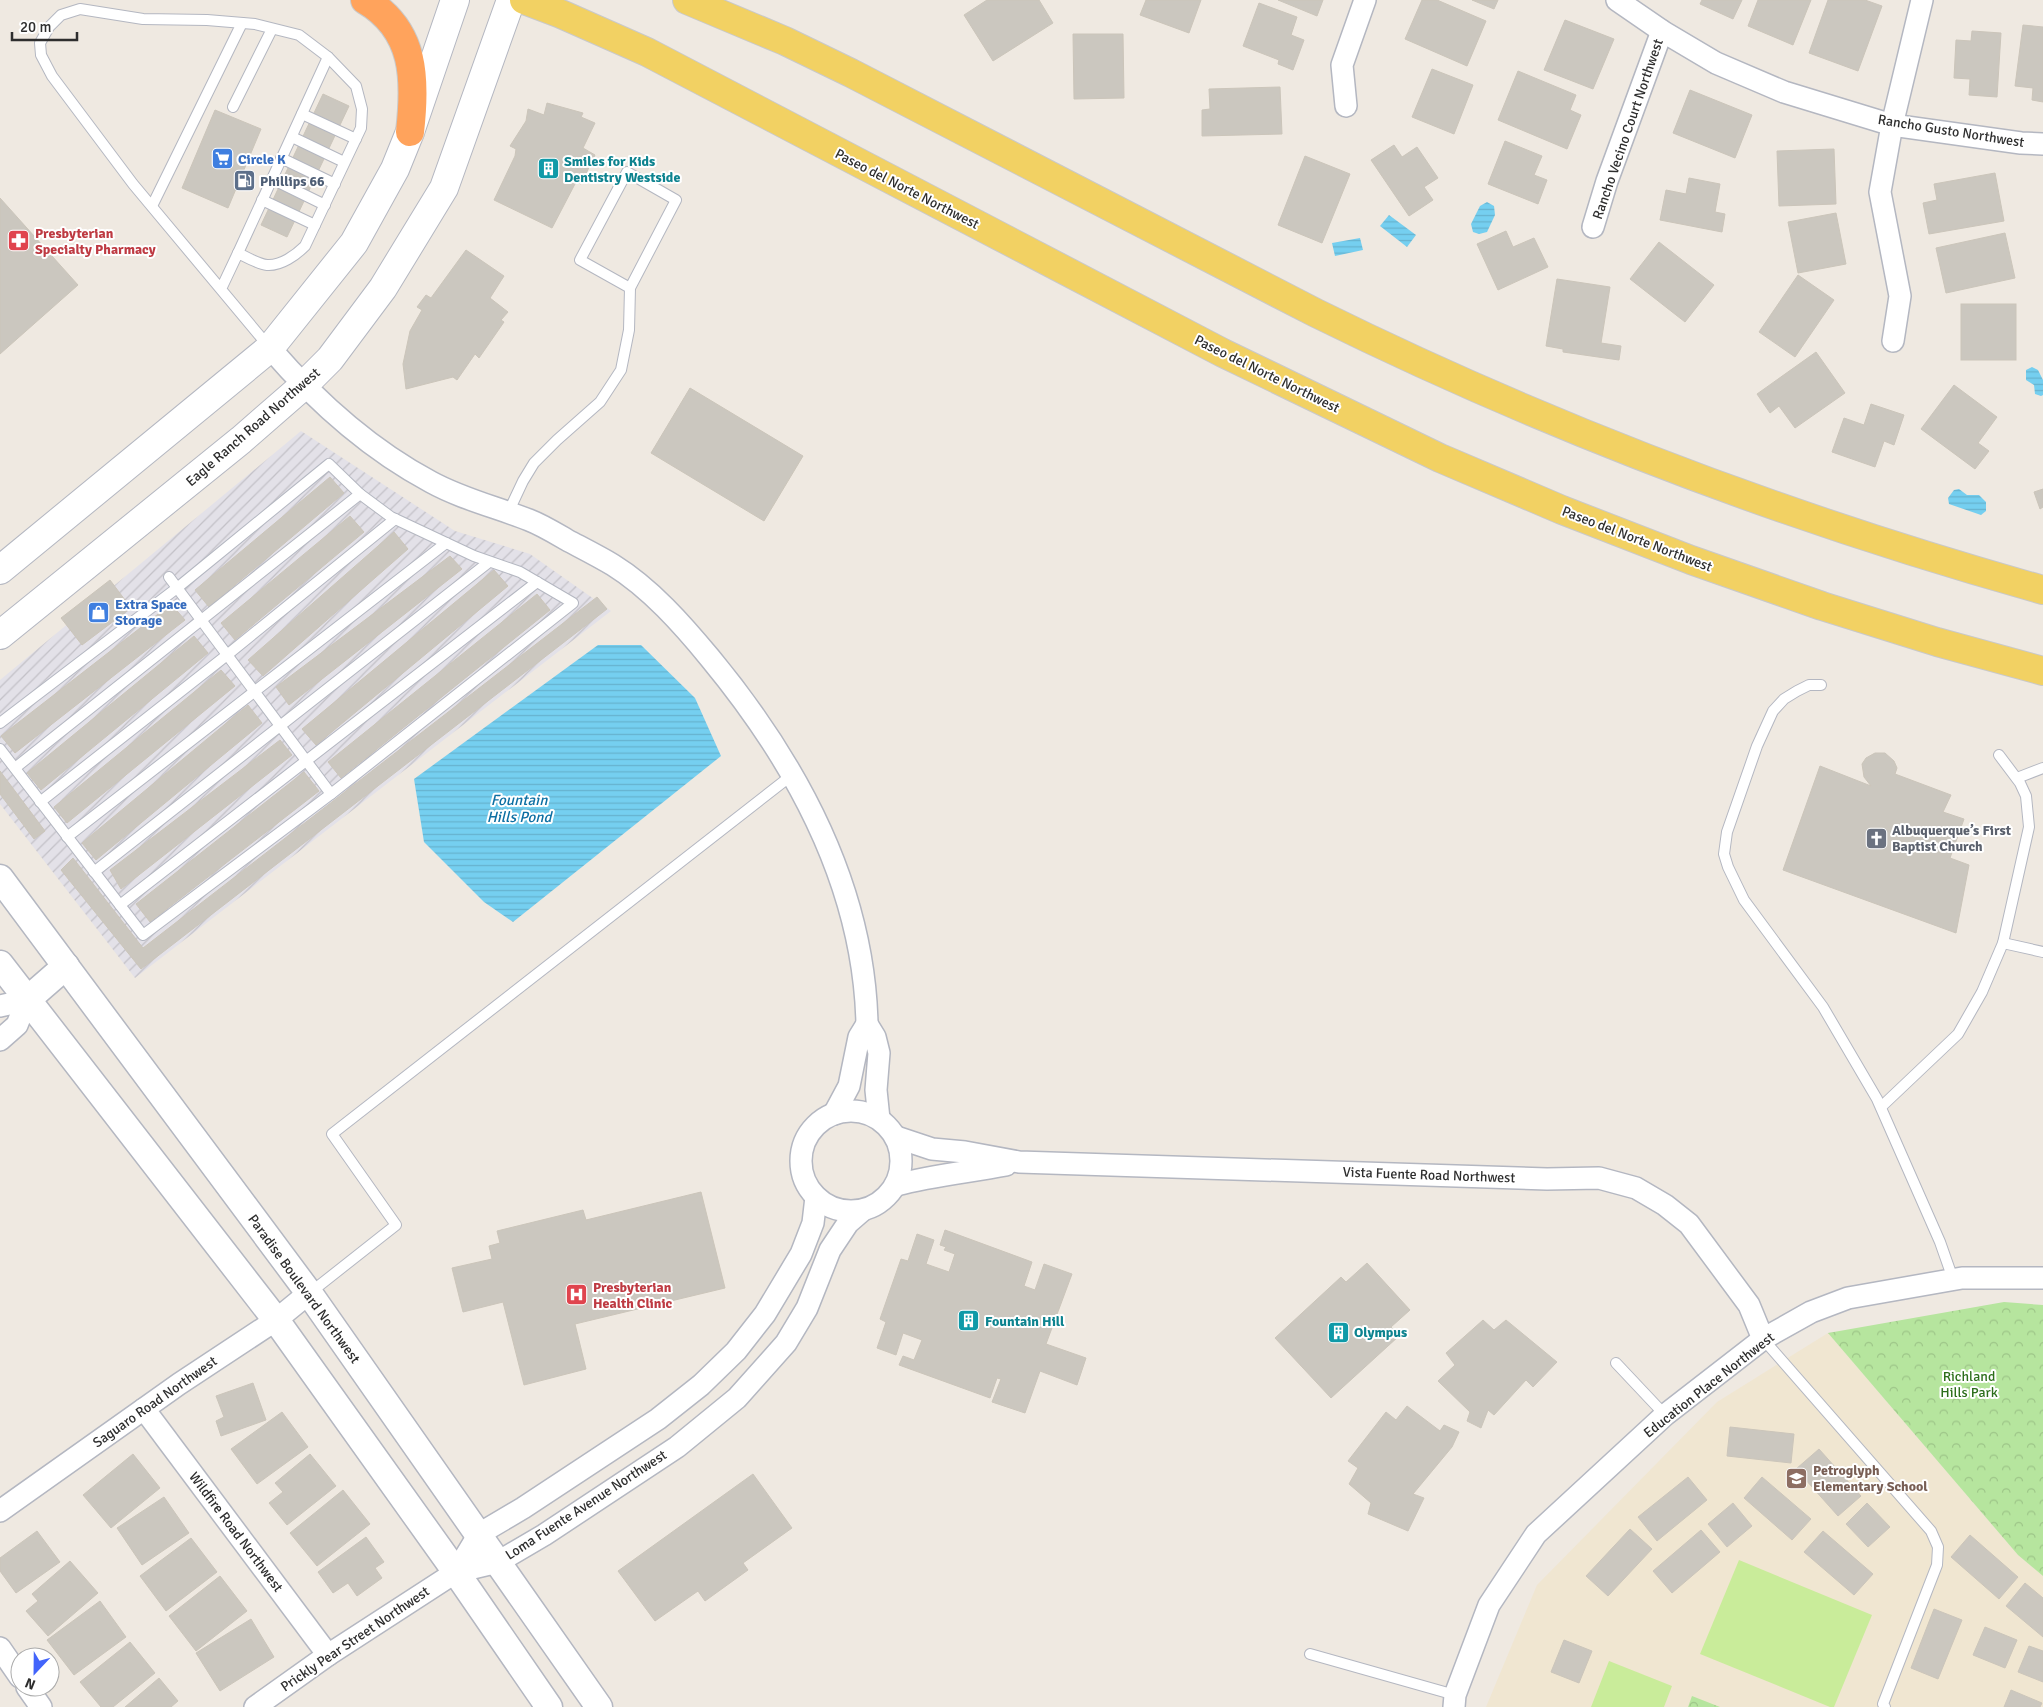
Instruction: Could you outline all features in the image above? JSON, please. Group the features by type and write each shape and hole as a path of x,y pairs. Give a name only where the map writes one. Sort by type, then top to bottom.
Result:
{"highway":[{"path":"365,0 377,7 394,26 407,49 414,82 410,132"}],"main road":[{"path":"0,570 270,348 354,243 395,169 410,132 455,0"},
{"name":"Eagle Ranch Road Northwest","path":"0,635 241,440 303,386 330,359 384,288 444,188 511,0"},
{"name":"Paseo del Norte Northwest","path":"524,0 561,14 647,52 1214,349 1440,458 1562,510 1701,564 1832,609 1937,642 2043,671"},
{"path":"687,0 785,41 851,73 1316,313 1377,343 1513,404 1642,457 1791,512 1922,555 2043,590"},
{"path":"735,0 764,14 851,73"}],"street":[{"path":"1346,106 1342,65 1365,0"},
{"name":"Rancho Gusto Northwest","path":"1617,0 1662,31 1716,63 1784,92 1892,125 2022,143 2043,144"},
{"path":"1893,341 1900,296 1880,192 1892,125 1922,0"},
{"name":"Rancho Vecino Court Northwest","path":"1593,227 1607,180 1662,31"},
{"path":"270,348 303,386 359,434 408,469 456,494 531,520 615,566 644,589 673,616 723,674 766,731 792,775 820,830 842,882 852,913 864,974 867,1024 875,1037 879,1053 876,1090 879,1119"},
{"name":"Paradise Boulevard Northwest","path":"0,878 309,1294 599,1707"},
{"path":"0,964 276,1320 456,1572 549,1707"},
{"path":"0,1040 17,1025 27,1000 66,966"},
{"path":"0,1006 27,1000"},
{"path":"834,1114 848,1086 859,1037 867,1024"},
{"name":"Loma Fuente Avenue Northwest","path":"456,1572 498,1562 544,1535 677,1447 737,1398 790,1337 807,1308 830,1250 848,1223 863,1210 876,1205 888,1196 896,1184 902,1161 896,1137 888,1127 879,1119 864,1112 849,1111 834,1114 821,1120 810,1131 800,1158 807,1186 816,1197"},
{"name":"Vista Fuente Road Northwest","path":"896,1137 932,1149 965,1152 1019,1162 1547,1179 1599,1178 1636,1188 1665,1205 1689,1224 1749,1305 1763,1339"},
{"name":"Vista Fuente Road Northwest","path":"896,1184 933,1175 962,1173 1019,1162"},
{"path":"456,1572 479,1534 523,1508 658,1419 687,1397 725,1363 766,1314 792,1270 813,1223 816,1197 830,1207 846,1211 863,1210"},
{"name":"Education Place Northwest","path":"1454,1701 1489,1605 1536,1534 1665,1415 1763,1339 1811,1312 1848,1298 1953,1279 2043,1278"},
{"name":"Saguaro Road Northwest","path":"0,1510 144,1409 276,1320 309,1294"},
{"name":"Wildfire Road Northwest","path":"144,1409 328,1655"},
{"name":"Prickly Pear Street Northwest","path":"255,1707 328,1655 456,1572"},
{"path":"0,1648 10,1662"}],"lane":[{"path":"238,253 267,265 280,263 296,255 305,246 361,128 362,109 356,86 328,58 299,35 242,24 171,18 143,19 80,10 61,15 49,27 40,43 41,55 52,76 152,206 270,348"},
{"path":"152,206 242,24"},
{"path":"233,107 272,29"},
{"path":"221,289 328,58"},
{"path":"302,114 356,139"},
{"path":"292,137 344,162"},
{"path":"281,158 334,184"},
{"path":"508,513 534,463 600,402 621,370 629,330 630,288 676,200 627,172 580,260 630,288"},
{"path":"272,179 325,205"},
{"path":"262,200 315,225"},
{"path":"0,723 177,588 330,464 360,494 395,519 489,562 520,572 573,603 331,794 143,936 0,749"},
{"path":"15,768 360,494"},
{"path":"40,802 227,655 395,519"},
{"path":"67,837 446,543"},
{"path":"94,872 489,562"},
{"path":"169,577 331,794"},
{"path":"120,905 537,582"},
{"path":"1821,685 1809,685 1797,691 1784,699 1773,711 1757,746 1727,832 1724,854 1728,867 1744,900 1823,1007 1881,1107 1940,1242 1953,1279"},
{"path":"1881,1107 1958,1034 1982,992 2003,943 2029,827 2026,796 2017,778 2000,755"},
{"path":"2017,778 2043,768"},
{"path":"309,1294 396,1225 332,1134 792,775"},
{"path":"2003,943 2043,952"},
{"path":"1763,1339 1931,1531 1938,1547 1937,1565 1883,1704 1885,1707"},
{"path":"1616,1363 1665,1415"},
{"path":"1310,1654 1454,1701"}],"shaded area":[{"path":"301,431 455,531 530,554 611,611 135,978 0,804 0,680"},
{"name":"Petroglyph Elementary School","path":"1828,1333 2018,1555 2043,1576 2043,1707 1486,1707 1537,1585 1717,1402"}],"green space":[{"name":"Richland Hills Park","path":"2004,1302 2043,1305 2043,1576 2018,1555 1828,1333"},
{"path":"1739,1560 1872,1615 1834,1707 1700,1654"},
{"path":"1609,1661 1672,1686 1664,1707 1591,1707"},
{"path":"1692,1696 1720,1707 1688,1707"}],"water":[{"path":"1487,202 1494,206 1495,215 1487,232 1479,234 1473,232 1471,224 1480,206"},
{"path":"1389,215 1416,235 1407,247 1380,226"},
{"path":"1360,238 1363,250 1335,256 1332,243"},
{"path":"2032,367 2038,370 2043,380 2043,395 2041,396 2035,394 2034,385 2026,380 2026,370"},
{"path":"1959,489 1967,495 1979,495 1986,502 1986,511 1981,515 1949,504 1948,498 1954,490"},
{"name":"Fountain Hills Pond","path":"598,645 641,645 695,698 721,756 513,922 484,902 424,842 414,779"}],"building":[{"path":"987,0 1039,0 1053,23 993,61 964,15"},
{"path":"1146,0 1201,0 1189,33 1140,15"},
{"path":"1278,0 1323,0 1317,16"},
{"path":"1422,0 1437,0 1486,21 1467,66 1405,39"},
{"path":"1472,0 1498,0 1494,9"},
{"path":"1702,0 1742,0 1733,19 1700,4"},
{"path":"1758,0 1811,0 1793,45 1748,26"},
{"path":"1828,0 1865,0 1882,6 1858,71 1809,53"},
{"path":"1259,3 1297,17 1291,35 1304,40 1293,70 1278,64 1279,60 1243,46"},
{"path":"1565,20 1614,39 1593,89 1544,70"},
{"path":"2023,25 2043,27 2043,102 2032,100 2033,88 2015,86"},
{"path":"1972,31 2001,33 1997,97 1969,95 1970,79 1954,78 1956,40 1971,41"},
{"path":"1073,34 1123,34 1124,98 1074,99"},
{"path":"1432,69 1473,85 1454,134 1412,117"},
{"path":"1518,71 1576,95 1570,110 1581,115 1567,149 1498,120"},
{"path":"1280,87 1282,134 1202,136 1202,110 1210,109 1209,89"},
{"path":"1690,90 1752,115 1735,158 1673,133"},
{"path":"323,94 349,106 287,237 261,225"},
{"name":"Smiles for Kids Dentistry Westside","path":"547,103 583,113 581,117 595,123 583,148 595,155 581,184 576,182 552,228 494,200 515,156 516,149 510,146 526,121 528,109 544,115"},
{"name":"Circle K","path":"215,110 261,129 228,208 182,188"},
{"path":"1505,141 1542,156 1534,175 1547,180 1538,204 1488,184"},
{"path":"1394,145 1402,157 1417,147 1438,178 1424,187 1433,200 1409,216 1371,160"},
{"path":"1834,149 1836,204 1779,206 1777,151"},
{"path":"1305,156 1350,174 1322,243 1278,225"},
{"path":"1995,173 2004,221 1929,234 1923,203 1937,200 1934,184"},
{"path":"1689,178 1720,184 1715,212 1725,214 1722,232 1660,220 1666,190 1686,194"},
{"name":"Presbyterian Specialty Pharmacy","path":"0,198 78,285 0,354"},
{"path":"1836,213 1846,264 1798,273 1788,222"},
{"path":"1506,231 1513,247 1534,238 1548,267 1498,290 1477,244"},
{"path":"2005,233 2015,278 1946,293 1936,248"},
{"path":"1659,242 1714,285 1685,322 1630,279"},
{"path":"466,250 504,276 490,298 508,312 501,320 504,322 479,358 475,354 457,380 453,377 406,389 403,364 410,331 422,310 417,307 426,295 431,298"},
{"path":"1798,275 1834,300 1795,357 1759,332"},
{"path":"1557,279 1610,287 1601,343 1621,346 1619,360 1563,352 1563,349 1546,346"},
{"path":"1961,304 2016,304 2016,360 1961,360"},
{"path":"1816,352 1845,393 1795,428 1779,406 1770,413 1757,394"},
{"path":"1954,385 1997,417 1978,443 1989,451 1975,469 1921,429"},
{"path":"690,388 803,456 764,521 651,453"},
{"path":"1871,404 1904,415 1894,445 1884,441 1875,467 1832,452 1844,418 1864,425"},
{"path":"330,477 344,493 209,607 195,590"},
{"path":"2043,489 2043,507 2040,509 2034,492"},
{"path":"350,516 364,532 235,640 221,623"},
{"path":"394,532 408,549 263,676 248,660"},
{"path":"450,556 462,569 289,705 276,687"},
{"path":"494,570 508,586 316,745 302,729"},
{"path":"110,580 131,608 82,645 61,618"},
{"path":"537,594 550,610 341,778 328,762"},
{"path":"597,597 607,609 141,969 61,870 73,858 143,948"},
{"path":"171,604 185,620 15,753 1,736"},
{"path":"194,636 208,653 41,790 27,773"},
{"path":"221,670 235,686 67,823 54,807"},
{"path":"248,705 262,723 96,860 82,843"},
{"path":"280,740 292,755 121,889 110,870"},
{"name":"Albuquerque’s First Baptist Church","path":"1875,753 1885,753 1894,761 1897,768 1895,774 1951,795 1943,812 1964,819 1950,858 1969,865 1956,933 1783,870 1820,766 1871,786 1864,777 1862,764 1866,758"},
{"path":"0,771 45,831 34,839 0,794"},
{"path":"304,772 319,791 150,922 136,904"},
{"name":"Presbyterian Health Clinic","path":"701,1192 725,1288 575,1324 586,1369 524,1385 503,1302 463,1312 452,1268 492,1259 489,1246 500,1243 497,1231 583,1210 586,1220"},
{"name":"Fountain Hill","path":"945,1230 1032,1262 1024,1286 1035,1290 1044,1264 1072,1274 1046,1344 1086,1358 1077,1385 1040,1371 1025,1413 992,1402 1001,1379 997,1378 990,1398 899,1365 903,1356 914,1360 922,1340 903,1333 896,1355 877,1348 886,1322 880,1319 901,1259 908,1261 917,1234 934,1240 926,1264 949,1272 955,1254 944,1250 946,1247 940,1245"},
{"name":"Olympus","path":"1367,1263 1410,1310 1391,1327 1399,1336 1331,1398 1275,1338 1341,1277 1346,1282"},
{"path":"1483,1320 1494,1330 1506,1320 1557,1362 1533,1387 1526,1380 1494,1415 1488,1410 1481,1428 1467,1421 1470,1412 1438,1381 1455,1365 1446,1353"},
{"path":"253,1383 266,1420 221,1436 216,1421 224,1417 216,1396"},
{"path":"1407,1406 1440,1431 1444,1425 1459,1432 1452,1447 1413,1494 1424,1498 1408,1531 1368,1514 1371,1503 1349,1484 1358,1468 1348,1461 1386,1412 1396,1420"},
{"path":"282,1412 308,1447 257,1484 231,1449"},
{"path":"1730,1427 1794,1434 1791,1463 1727,1456"},
{"path":"1819,1449 1861,1496 1838,1516 1796,1469"},
{"path":"133,1454 160,1488 111,1528 83,1495"},
{"path":"310,1454 336,1486 287,1525 269,1503 283,1492 275,1483"},
{"path":"753,1474 792,1528 743,1563 748,1570 705,1601 698,1591 655,1621 618,1571"},
{"path":"1688,1477 1707,1500 1657,1541 1638,1517"},
{"path":"1762,1477 1811,1519 1792,1540 1744,1498"},
{"path":"343,1490 370,1524 317,1566 290,1533"},
{"path":"164,1497 189,1533 142,1565 117,1528"},
{"path":"1733,1503 1752,1526 1727,1547 1708,1524"},
{"path":"1867,1503 1890,1527 1868,1547 1846,1524"},
{"path":"1630,1529 1652,1549 1608,1596 1586,1576"},
{"path":"1701,1530 1720,1552 1672,1593 1653,1571"},
{"path":"37,1531 60,1562 16,1593 0,1571 0,1558"},
{"path":"1823,1531 1873,1574 1854,1595 1804,1552"},
{"path":"1970,1535 2018,1577 1999,1599 1951,1557"},
{"path":"366,1537 384,1562 375,1568 382,1578 357,1596 348,1583 333,1593 318,1572"},
{"path":"191,1538 217,1572 166,1611 140,1576"},
{"path":"70,1561 98,1593 48,1636 26,1611 38,1601 32,1594"},
{"path":"220,1576 247,1611 196,1651 169,1616"},
{"path":"2025,1583 2043,1598 2043,1637 2006,1606"},
{"path":"100,1601 126,1637 74,1675 60,1657 60,1647 52,1647 47,1640"},
{"path":"1934,1609 1962,1620 1938,1679 1911,1668"},
{"path":"251,1619 274,1657 220,1691 196,1653"},
{"path":"1985,1627 2017,1640 2005,1668 1973,1655"},
{"path":"1564,1640 1592,1651 1579,1683 1551,1672"},
{"path":"130,1642 155,1673 113,1707 101,1707 80,1682"},
{"path":"2029,1646 2043,1651 2043,1682 2018,1672"},
{"path":"159,1678 178,1701 171,1707 125,1707"},
{"path":"2011,1690 2042,1703 2040,1707 2004,1707"}],"place":[{"name":"Circle K","path":"222,159"},
{"name":"Smiles for Kids Dentistry Westside","path":"548,169"},
{"name":"Phillips 66","path":"244,181"},
{"name":"Presbyterian Specialty Pharmacy","path":"19,241"},
{"name":"Extra Space Storage","path":"99,612"},
{"name":"Albuquerque’s First Baptist Church","path":"1876,838"},
{"name":"Presbyterian Health Clinic","path":"577,1295"},
{"name":"Fountain Hill","path":"969,1321"},
{"name":"Olympus","path":"1338,1332"},
{"name":"Petroglyph Elementary School","path":"1797,1478"}]}
